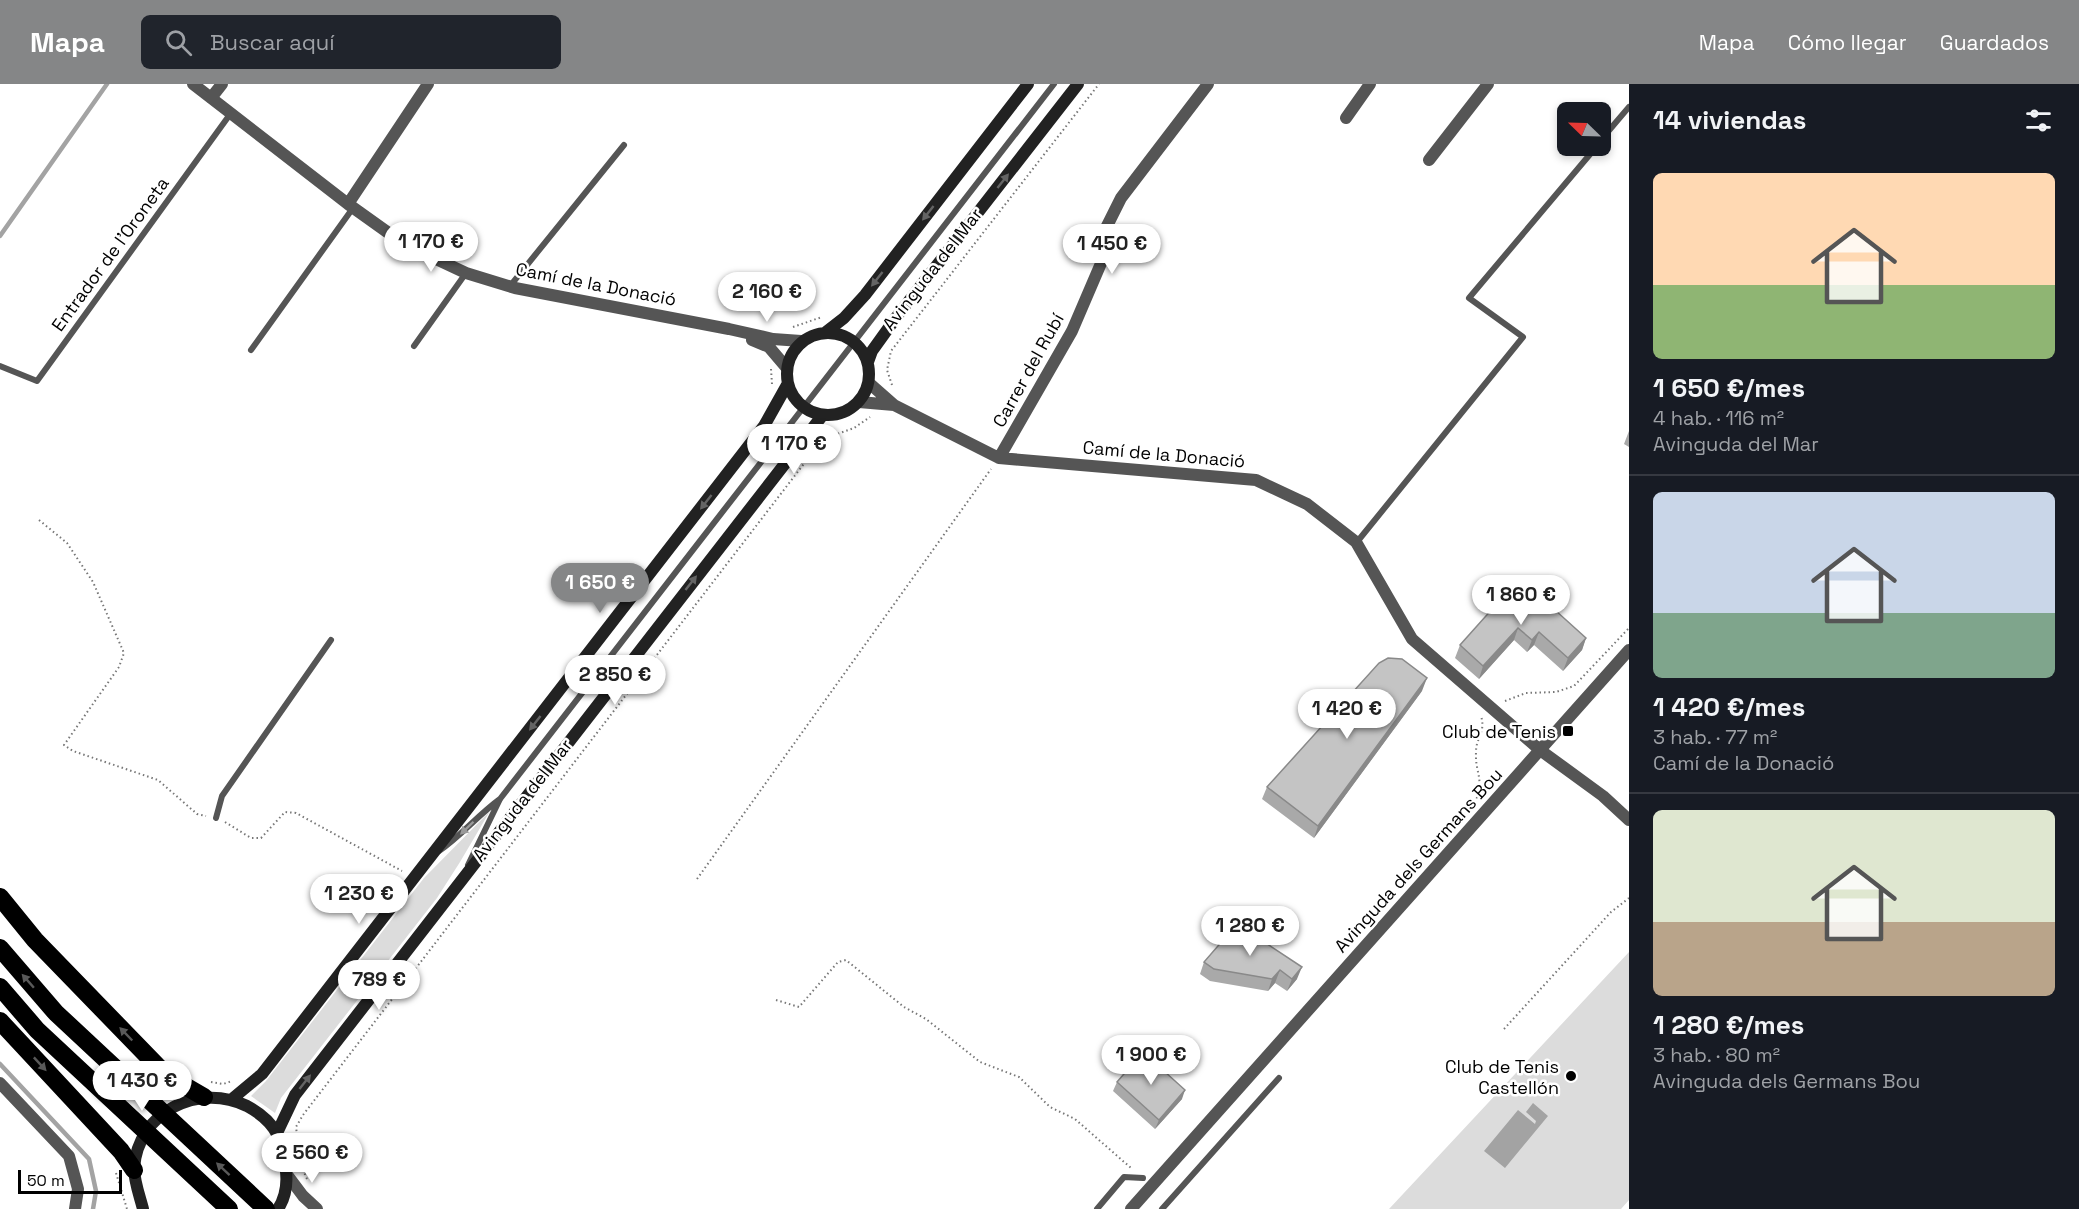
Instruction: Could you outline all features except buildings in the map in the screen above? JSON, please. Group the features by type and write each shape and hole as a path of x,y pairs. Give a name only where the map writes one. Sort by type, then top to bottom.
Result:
{"highway":[{"path":"0,897 35,940 166,1075 204,1089"},
{"path":"0,948 56,1013 276,1207"},
{"path":"0,987 38,1030 229,1209"},
{"path":"0,1021 121,1151 134,1170"}],"main road":[{"name":"Avinguda del Mar","path":"826,332 844,318 865,295 1028,84"},
{"name":"Avinguda del Mar","path":"868,362 872,351 895,319 1078,84"},
{"path":"826,332 854,341 868,362 869,383 859,402 842,414 822,416 803,408 787,385 786,367 791,353 801,341 826,332"},
{"name":"Avinguda del Mar","path":"232,1099 262,1074 432,856 764,426 787,385"},
{"name":"Avinguda del Mar","path":"277,1133 295,1095 822,416"},
{"path":"143,1209 134,1170 139,1147 153,1122 176,1104 204,1089 258,1112 277,1133 288,1176 276,1207"}],"street":[{"name":"Camí de la Donació","path":"193,84 404,244 466,273 510,286 729,329 771,343 801,341"},
{"path":"211,98 222,84"},
{"path":"351,206 428,84"},
{"name":"Carrer del Rubí","path":"999,458 1072,331 1101,261 1104,232 1121,198 1208,84"},
{"path":"1346,118 1370,84"},
{"path":"1429,160 1488,84"},
{"path":"771,343 786,367"},
{"name":"Camí de la Donació","path":"869,383 894,405 999,458 1256,480 1307,504 1356,542 1413,639 1540,750 1603,796 1629,820"},
{"name":"Camí de la Donació","path":"859,402 894,405"},
{"name":"Avinguda dels Germans Bou","path":"1131,1209 1629,650"},
{"path":"0,1083 69,1156 78,1189 75,1209"},
{"path":"288,1176 303,1196 317,1209"}],"lane":[{"name":"Avinguda del Mar","path":"463,878 500,799 1054,84"},
{"path":"1611,128 1629,107"},
{"name":"Entrador de l'Oroneta","path":"0,366 37,381 231,113"},
{"path":"510,286 624,145"},
{"path":"1356,542 1523,338 1469,298 1589,156"},
{"path":"251,350 351,206"},
{"path":"414,346 466,273"},
{"path":"216,818 222,796 331,640"},
{"name":"Avinguda del Mar","path":"432,856 454,841 500,799"},
{"path":"1162,1209 1279,1078"},
{"path":"1096,1209 1124,1177 1143,1178"}],"path":[{"name":"Avinguda del Mar","path":"303,1196 311,1189 301,1165 296,1127 303,1115 823,439 854,428 869,417 888,419 897,398 887,370 891,351 1099,84"},
{"path":"772,389 771,369 765,356 777,330 789,329 828,315"},
{"path":"697,879 999,458"},
{"path":"39,520 67,543 93,582 124,653 119,667 64,745 73,751 158,780 197,814 216,818 251,838 261,838 285,812 296,813 414,879"},
{"path":"1495,700 1506,701 1526,693 1556,692 1574,686 1629,628"},
{"path":"1473,807 1481,787 1476,751 1484,725 1480,714"},
{"path":"1504,1029 1611,912 1629,898"},
{"path":"776,1000 799,1007 838,962 846,960 904,1007 926,1019 980,1062 1019,1077 1050,1107 1075,1119 1143,1178"},
{"path":"204,1089 232,1081"}],"shaded area":[{"path":"490,811 437,898 281,1098 275,1113 251,1096 266,1081 424,878"},
{"name":"Club de Tenis Castellón","path":"1629,952 1629,1200 1621,1209 1389,1209"},
{"path":"1533,1103 1548,1116 1505,1168 1484,1151 1518,1110 1535,1124 1536,1121 1526,1112"}],"waterway":[{"path":"0,236 107,84"},
{"path":"0,1064 89,1159 96,1191 93,1209"}],"place":[{"name":"Club de Tenis","path":"1568,731"},
{"name":"Club de Tenis Castellón","path":"1571,1076"}]}
